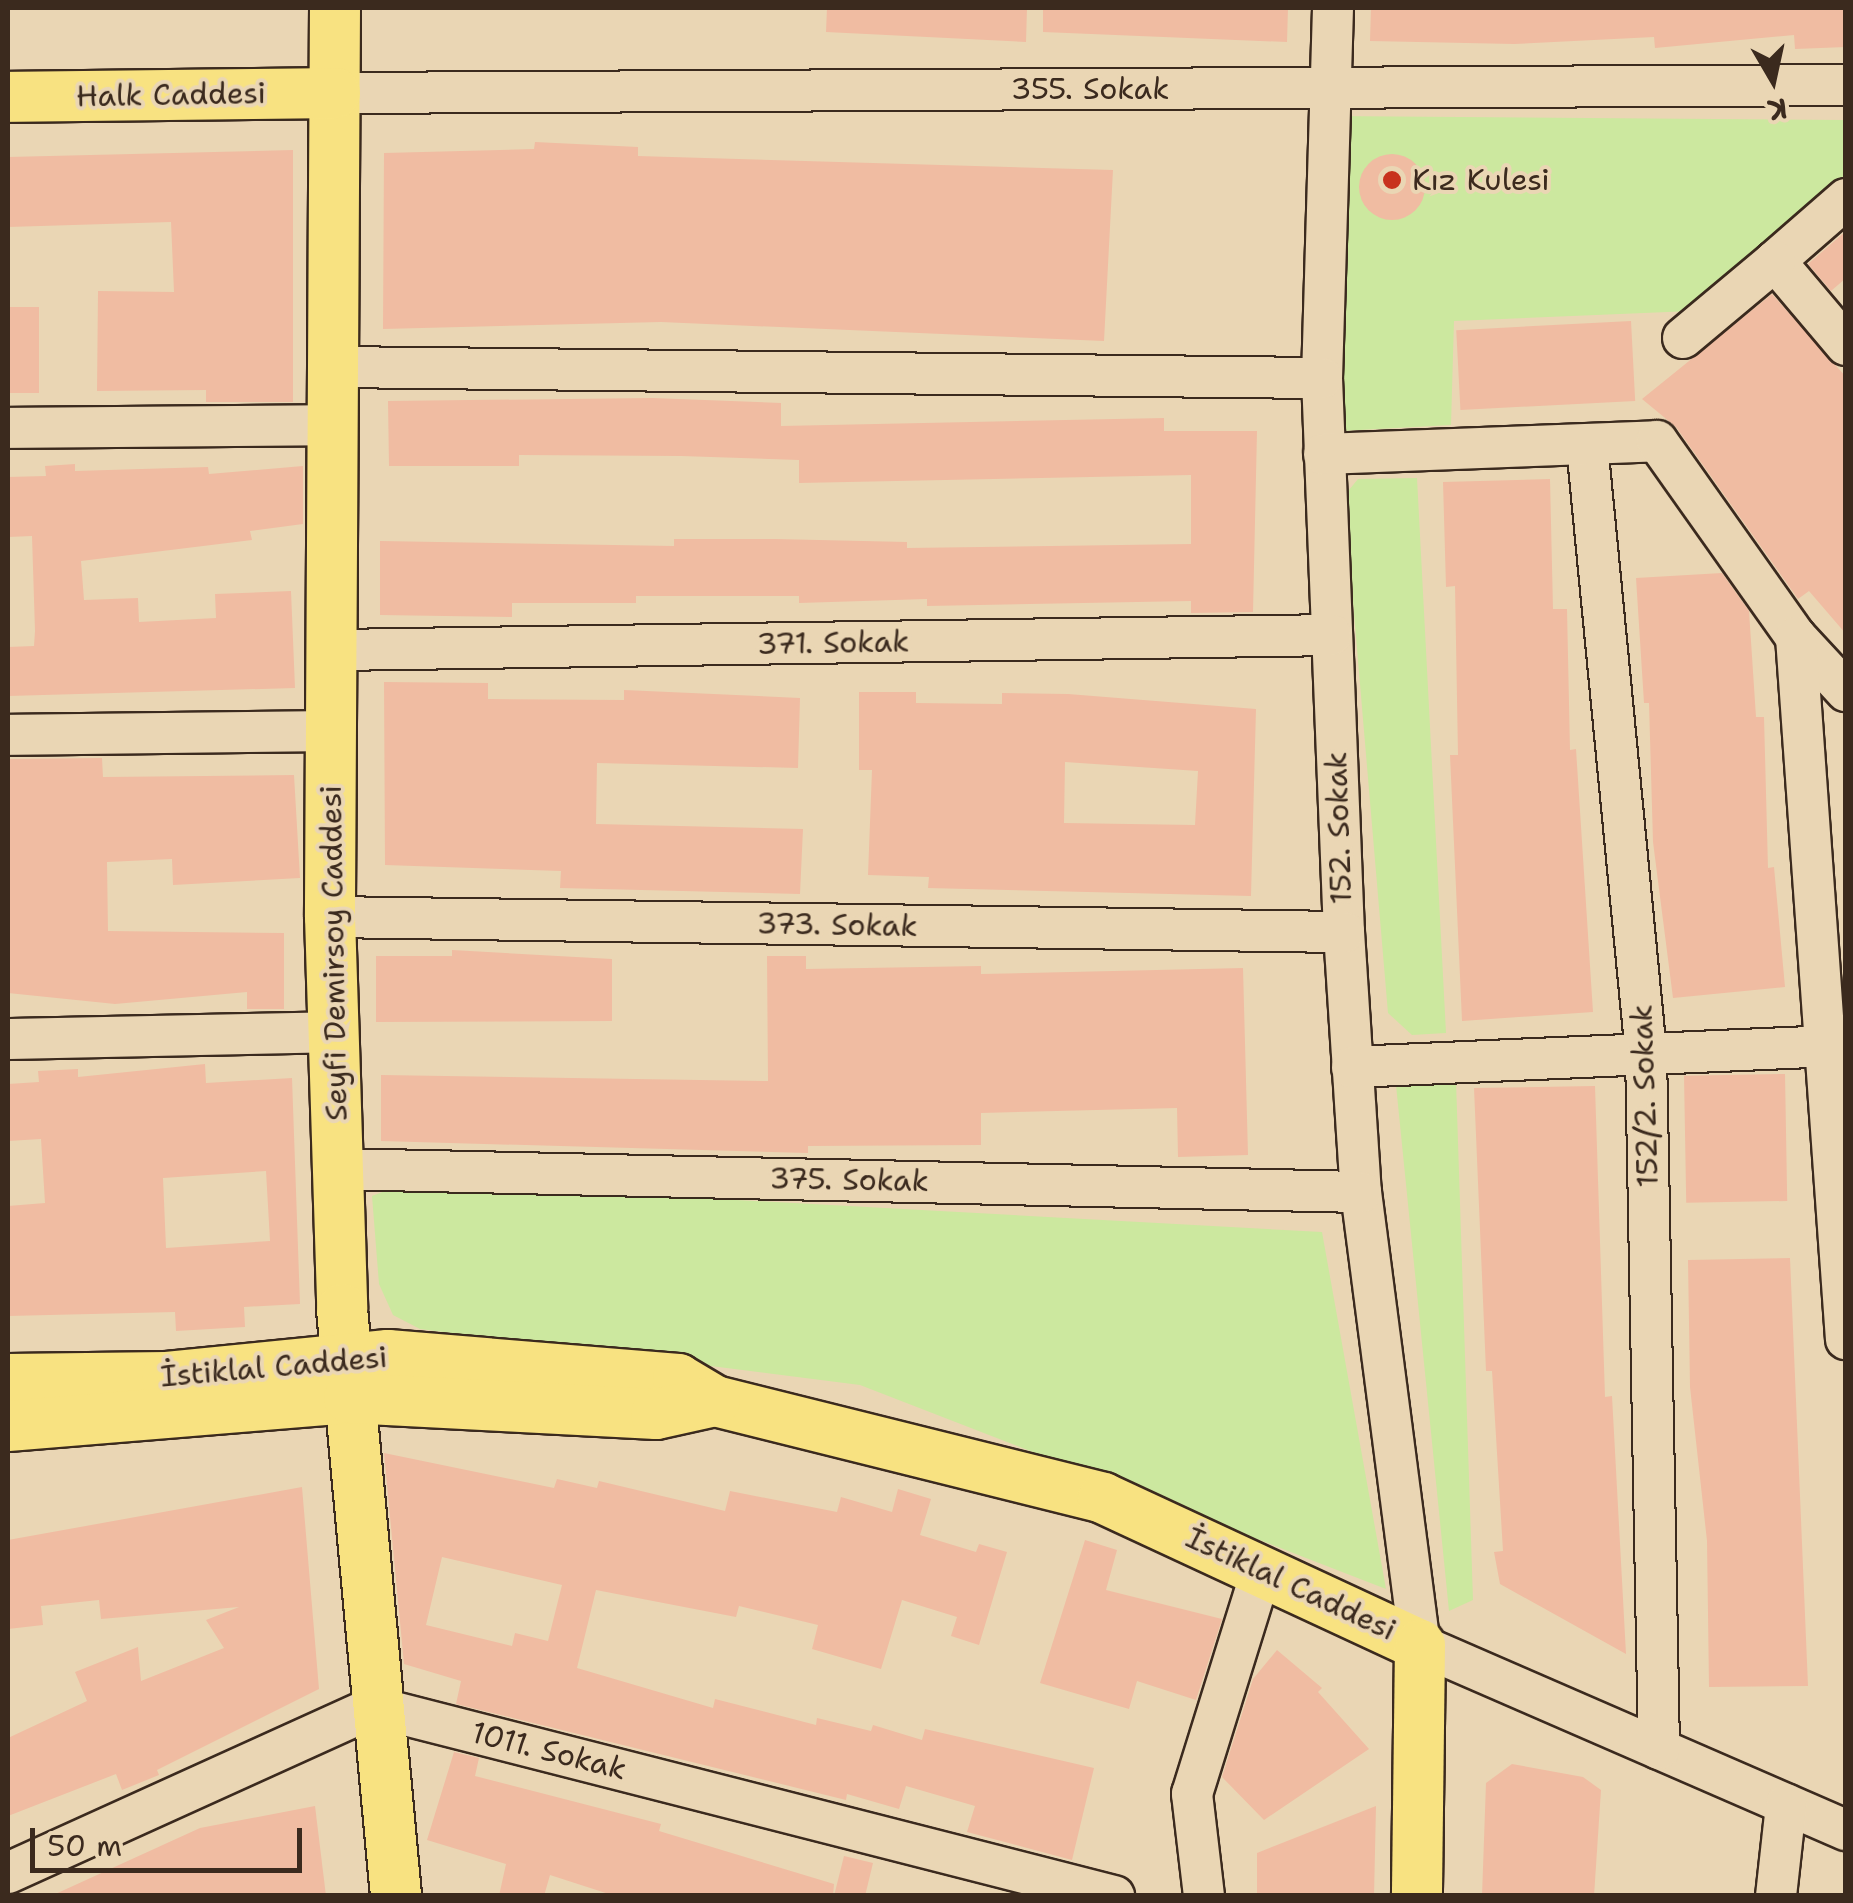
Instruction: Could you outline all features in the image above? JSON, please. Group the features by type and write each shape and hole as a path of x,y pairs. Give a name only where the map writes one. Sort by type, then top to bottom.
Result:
{"main road":[{"name":"Seyfi Demirsoy Caddesi","path":"335,8 336,650 330,918 338,1168 347,1377 374,1707 396,1896"},
{"name":"Halk Caddesi","path":"8,97 335,93"},
{"name":"İstiklal Caddesi","path":"8,1426 347,1377"},
{"name":"İstiklal Caddesi","path":"8,1380 347,1377 656,1414 715,1400 1103,1498 1420,1645"},
{"path":"1417,1896 1420,1645"}],"street":[{"name":"152. Sokak","path":"1333,8 1322,378 1344,932 1361,1192 1420,1645"},
{"name":"355. Sokak","path":"335,93 1846,85"},
{"path":"1683,338 1846,200"},
{"path":"1775,261 1846,345"},
{"path":"333,367 1322,378"},
{"path":"8,428 334,425"},
{"path":"1324,454 1657,441 1796,637 1846,691"},
{"name":"152/2. Sokak","path":"1587,445 1646,1053 1659,1749"},
{"name":"371. Sokak","path":"336,650 1331,635"},
{"path":"1796,637 1836,1045 1846,1339"},
{"path":"8,734 332,730"},
{"name":"373. Sokak","path":"330,918 1344,932"},
{"path":"8,1038 334,1032"},
{"path":"1352,1067 1836,1045"},
{"name":"375. Sokak","path":"338,1168 1361,1192"},
{"path":"1204,1896 1192,1794 1262,1569"},
{"name":"İstiklal Caddesi","path":"1420,1645 1846,1830"},
{"path":"8,1873 374,1707"},
{"name":"1011. Sokak","path":"374,1707 1114,1896"},
{"path":"1776,1896 1786,1805"}],"green space":[{"path":"1328,116 1845,120 1845,204 1716,310 1454,321 1451,425 1323,432"},
{"path":"1417,478 1446,1033 1412,1035 1388,1013 1344,496 1358,479"},
{"path":"1456,1081 1473,1600 1449,1611 1396,1085"},
{"path":"408,1182 1322,1232 1386,1589 860,1385 420,1329 393,1315 379,1284 372,1196"}],"building":[{"path":"827,8 1027,8 1026,42 826,32"},
{"path":"1043,8 1288,8 1287,42 1043,32"},
{"path":"1371,8 1846,8 1846,47 1795,49 1794,35 1655,48 1654,37 1514,44 1370,41"},
{"path":"535,142 638,147 638,156 1113,170 1104,341 661,322 383,329 384,153 534,149"},
{"path":"293,150 293,402 206,402 206,390 97,391 98,291 174,292 171,222 8,227 8,157"},
{"name":"Kız Kulesi","path":"1392,154 1415,164 1425,187 1415,210 1392,220 1369,210 1359,187 1369,164"},
{"path":"1846,231 1846,278 1831,291 1808,264"},
{"path":"1772,294 1846,377 1846,634 1809,591 1798,599 1676,427 1642,399"},
{"path":"8,307 39,307 39,393 8,393"},
{"path":"1631,321 1635,401 1460,410 1456,330"},
{"path":"652,398 781,403 781,426 1164,418 1164,431 1257,431 1253,612 1191,613 1191,601 927,606 927,599 799,603 799,596 636,596 636,603 512,603 512,617 380,615 380,541 674,546 674,539 775,539 907,542 907,548 1191,544 1191,475 799,483 799,460 681,456 519,455 519,466 389,466 388,401"},
{"path":"75,464 75,471 208,467 209,474 303,466 303,524 250,531 252,540 81,561 84,600 138,598 139,622 216,618 215,594 291,591 295,688 8,696 8,647 34,646 35,631 32,536 8,537 8,477 46,476 45,466"},
{"path":"1550,479 1553,609 1567,609 1570,750 1576,749 1593,1012 1462,1021 1450,755 1458,755 1455,586 1446,587 1443,482"},
{"path":"1722,573 1749,611 1756,717 1764,717 1768,868 1774,867 1785,987 1673,998 1653,842 1649,703 1644,703 1636,578"},
{"path":"384,682 488,683 488,699 624,700 624,690 800,698 798,768 597,763 596,824 803,829 800,894 560,888 561,871 385,865"},
{"path":"859,692 916,692 916,703 1002,704 1002,693 1068,694 1256,709 1251,896 928,888 929,877 868,875 872,770 859,770","holes":["1065,762 1198,771 1195,825 1064,823"]},
{"path":"102,758 103,777 294,775 300,878 173,885 172,859 107,862 108,931 284,933 284,1009 247,1009 247,992 115,1004 8,993 8,759"},
{"path":"452,950 612,959 612,1021 376,1022 376,956 452,956"},
{"path":"767,956 806,956 806,969 981,966 981,974 1243,968 1248,1155 1178,1157 1177,1108 981,1113 981,1145 808,1146 808,1153 381,1141 381,1075 768,1081"},
{"path":"205,1064 206,1083 292,1078 300,1304 244,1307 245,1327 176,1331 175,1312 8,1316 8,1206 45,1203 41,1139 8,1141 8,1084 39,1082 38,1071 78,1069 78,1077","holes":["266,1171 270,1241 166,1248 163,1178"]},
{"path":"1785,1074 1787,1201 1686,1203 1684,1076"},
{"path":"1595,1086 1605,1397 1612,1396 1626,1654 1500,1584 1494,1552 1503,1551 1492,1371 1486,1371 1474,1088"},
{"path":"1790,1258 1808,1686 1709,1687 1707,1541 1690,1387 1688,1260"},
{"path":"384,1453 554,1488 557,1479 597,1488 599,1481 725,1511 730,1491 837,1512 841,1497 892,1512 898,1489 931,1499 920,1535 976,1552 979,1544 1007,1552 979,1645 951,1636 957,1617 902,1600 881,1669 812,1649 818,1625 739,1606 736,1617 596,1590 577,1668 713,1708 715,1699 816,1725 817,1718 871,1731 873,1725 922,1740 925,1729 1094,1768 1072,1860 967,1832 975,1806 906,1786 899,1809 847,1794 846,1800 456,1704 461,1681 404,1664","holes":["442,1557 562,1585 548,1641 515,1633 512,1646 426,1625"]},
{"path":"302,1487 319,1689 157,1770 159,1775 122,1790 116,1774 8,1816 8,1738 87,1701 75,1672 138,1647 141,1681 224,1648 206,1620 239,1607 101,1619 99,1600 41,1606 43,1625 8,1629 8,1540"},
{"path":"1085,1540 1117,1550 1106,1590 1222,1619 1196,1700 1137,1681 1129,1709 1040,1683"},
{"path":"1277,1650 1322,1688 1318,1692 1369,1749 1264,1820 1222,1777 1253,1679"},
{"path":"454,1752 479,1758 475,1776 661,1824 659,1831 834,1884 833,1896 615,1896 550,1875 544,1896 499,1896 506,1864 427,1840"},
{"path":"1512,1764 1583,1777 1601,1790 1594,1896 1482,1896 1486,1783"},
{"path":"315,1806 326,1896 51,1896 200,1828"},
{"path":"1376,1806 1374,1896 1257,1896 1257,1853"},
{"path":"844,1856 873,1863 865,1896 834,1896"}],"place":[{"name":"Kız Kulesi","path":"1392,180"}]}
